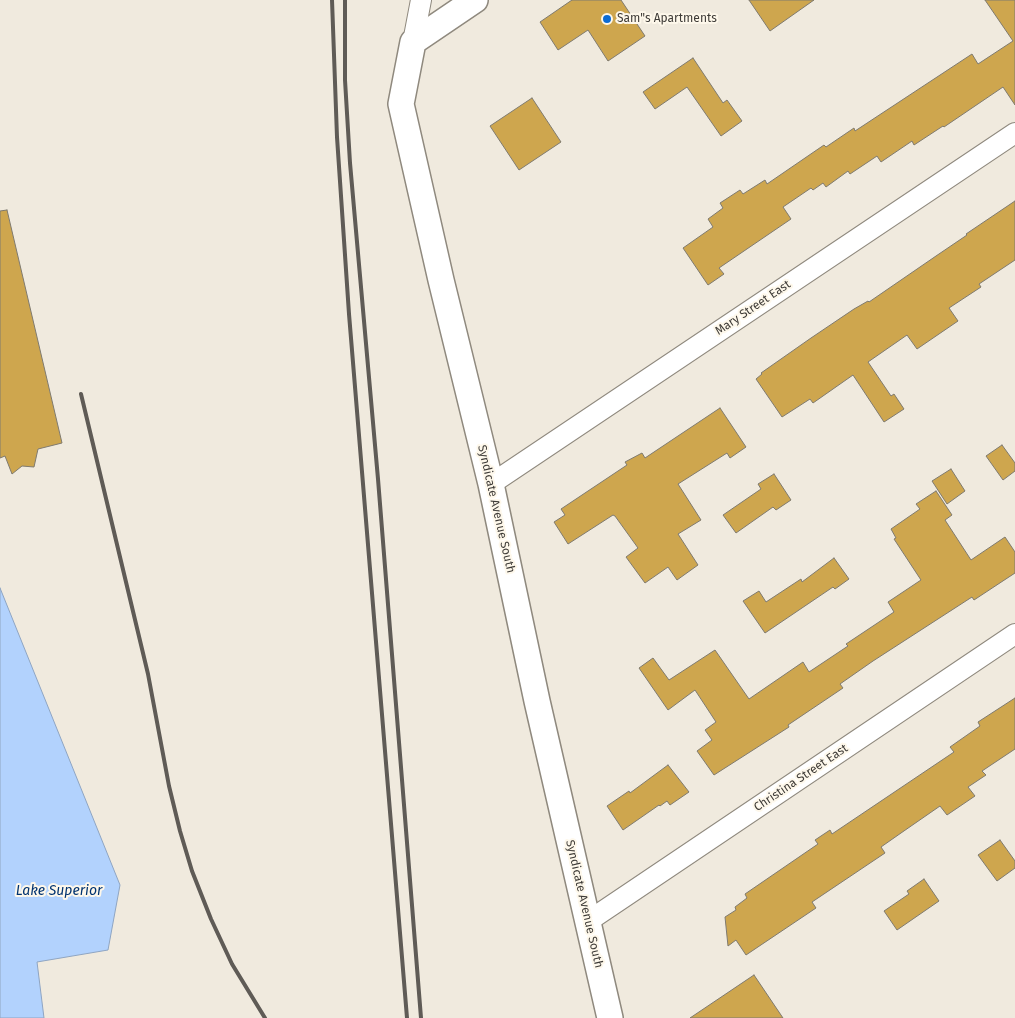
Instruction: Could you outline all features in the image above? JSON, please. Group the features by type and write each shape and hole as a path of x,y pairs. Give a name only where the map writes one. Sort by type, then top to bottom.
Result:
{"street":[{"name":"Syndicate Avenue South","path":"422,0 401,104 441,280 491,484 610,1018"},
{"path":"413,42 475,0"},
{"name":"Mary Street East","path":"491,484 1015,133"},
{"name":"Christina Street East","path":"588,922 1015,634"}],"water":[{"name":"Lake Superior","path":"0,588 120,885 108,950 37,962 44,1018 0,1018"}],"building":[{"name":"Sam\"s Apartments","path":"572,0 621,0 645,36 608,61 588,30 558,50 540,22"},
{"path":"749,0 814,0 770,31"},
{"path":"985,0 1015,0 1015,105 1003,87 914,145 912,141 881,162 877,156 850,174 848,171 826,187 823,183 813,190 811,188 783,207 791,219 719,268 724,274 708,285 683,248 713,227 708,219 723,208 720,203 740,190 743,194 765,180 767,184 824,145 826,147 854,128 855,131 972,54 978,64 1013,41"},
{"path":"693,58 723,103 727,100 742,121 721,136 687,87 655,109 643,92"},
{"path":"532,98 561,142 519,170 490,126"},
{"path":"1015,201 1015,260 979,284 981,287 949,308 958,321 917,349 907,335 868,362 891,396 894,394 904,409 884,422 853,375 813,403 810,399 782,417 756,379 761,373 854,309 869,302"},
{"path":"7,210 62,443 38,449 34,467 22,466 12,474 5,456 0,458 0,211"},
{"path":"720,408 746,447 730,458 727,453 678,484 701,520 678,534 698,565 677,580 668,567 645,583 626,557 638,548 613,515 568,544 554,522 565,515 561,509 627,465 625,462 642,453 645,458"},
{"path":"1002,445 1015,463 1015,471 1003,480 986,456"},
{"path":"951,469 965,491 947,504 932,481"},
{"path":"774,474 791,500 776,510 773,507 736,533 723,515 761,489 758,484"},
{"path":"936,491 952,515 945,520 971,560 1005,537 1015,552 1015,573 974,600 972,597 873,661 840,684 843,688 788,725 789,727 714,775 697,751 712,740 705,730 716,722 695,690 668,710 639,668 653,658 669,680 715,650 749,699 803,662 809,672 848,646 846,644 894,612 888,602 921,580 894,539 896,538 891,529 920,509 916,504"},
{"path":"834,558 849,579 835,589 833,587 765,633 743,601 759,591 766,602 801,579 802,582"},
{"path":"1015,698 1015,749 982,771 986,775 968,787 975,796 947,815 940,806 901,833 881,847 885,853 812,902 816,908 746,955 736,940 728,946 725,917 736,910 735,907 747,898 745,894 818,844 815,840 830,830 832,834 954,752 950,747 980,726 978,722"},
{"path":"668,765 689,792 670,805 667,801 659,805 623,830 607,806 629,791 630,793"},
{"path":"1000,840 1015,861 1015,868 997,881 978,855"},
{"path":"924,879 939,901 897,930 884,911 909,894 907,891"},
{"path":"754,975 783,1018 690,1018"}],"railway":[{"path":"332,0 337,137 349,314 407,1018"},
{"path":"345,0 345,80 350,163 378,479 421,1018"},
{"path":"81,394 148,674 169,786 180,831 192,871 211,919 232,964 265,1018"}],"place":[{"name":"Sam\"s Apartments","path":"607,19"}]}
